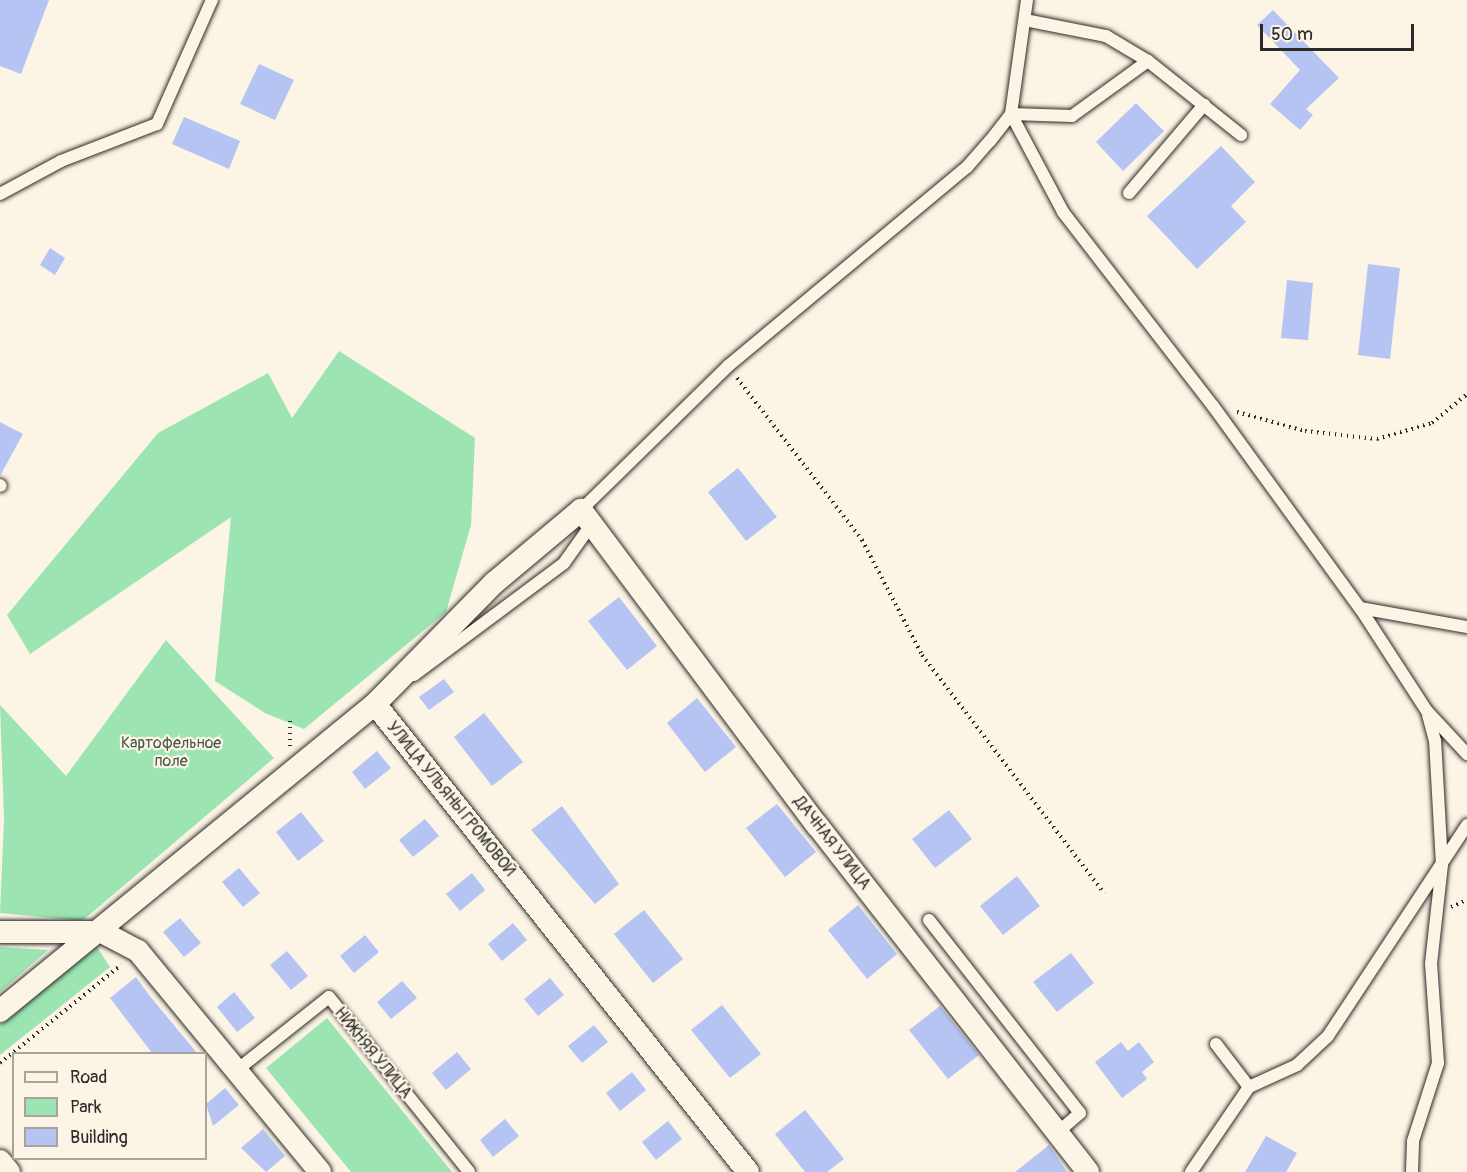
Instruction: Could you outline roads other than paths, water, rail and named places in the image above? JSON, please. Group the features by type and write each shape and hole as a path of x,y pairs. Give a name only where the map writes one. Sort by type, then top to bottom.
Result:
{"street":[{"path":"375,705 403,681 494,583 586,518"},
{"name":"ДАЧНАЯ УЛИЦА","path":"586,518 1088,1172"},
{"name":"УЛИЦА УЛЬЯНЫ ГРОМОВОЙ","path":"0,1011 102,932 375,705 748,1172"},
{"path":"0,932 102,932 138,951 320,1172"},
{"path":"0,1161 9,1172"}],"lane":[{"path":"0,195 61,161 157,124 212,0"},
{"path":"403,681 564,563 586,518 728,366 967,166 1011,114 1027,0"},
{"path":"1025,20 1106,36 1148,61 1241,135"},
{"path":"1011,114 1072,116 1148,61"},
{"path":"1129,193 1204,105"},
{"path":"1011,114 1063,212 1213,406 1360,608 1427,711 1467,754"},
{"path":"1360,608 1467,627"},
{"path":"1412,1172 1413,1141 1438,1063 1431,964 1442,865 1436,741 1427,711"},
{"path":"1191,1172 1249,1086 1297,1065 1328,1036 1467,825"},
{"path":"929,920 1080,1113 1058,1132"},
{"name":"НИЖНЯЯ УЛИЦА","path":"237,1070 329,997 469,1172"},
{"path":"1216,1044 1249,1086"}],"park label":[{"name":"Картофельное поле","path":"171,752"}]}
